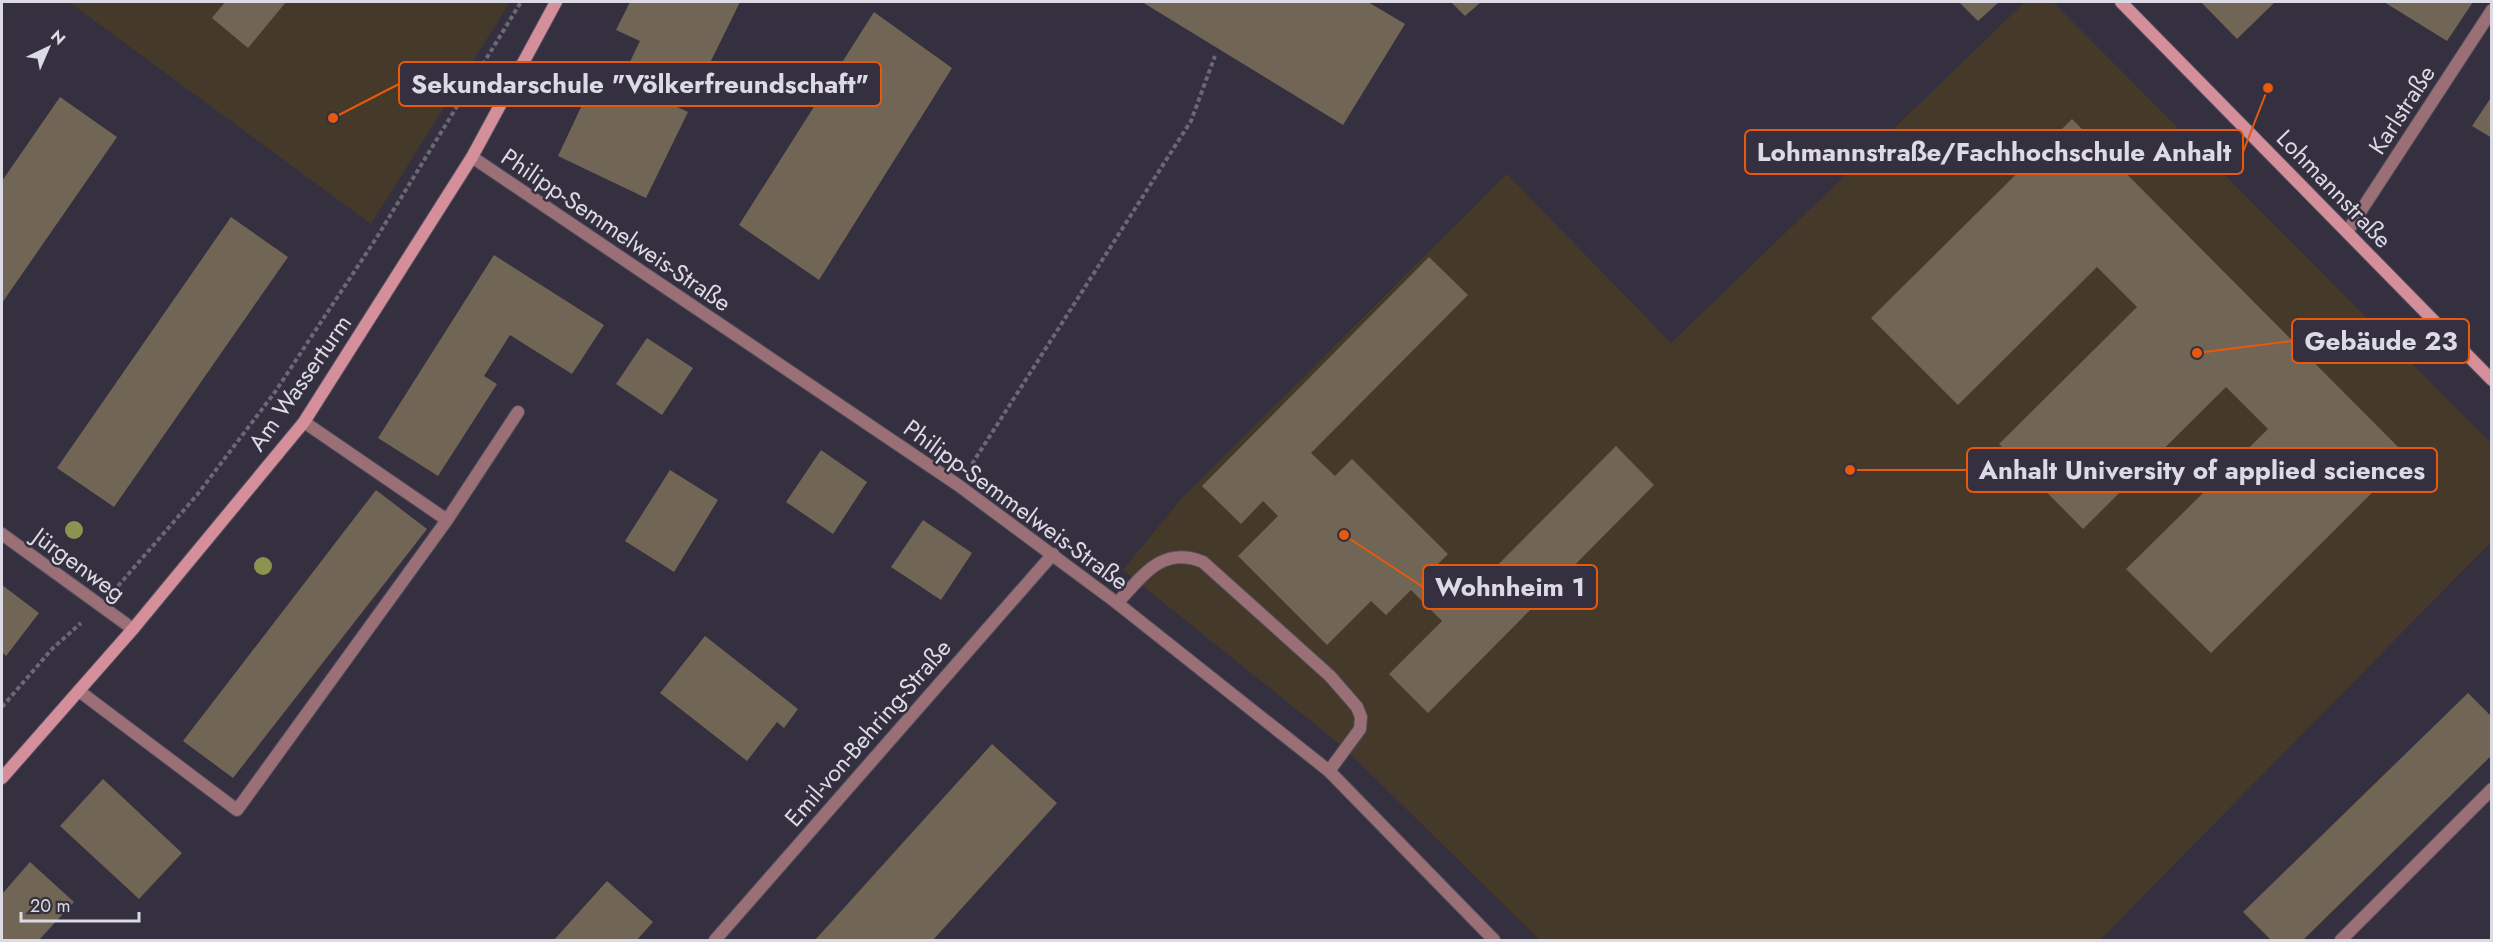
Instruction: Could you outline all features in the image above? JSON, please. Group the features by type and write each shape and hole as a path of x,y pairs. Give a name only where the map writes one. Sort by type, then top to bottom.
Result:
{"street":[{"name":"Am Wasserturm","path":"2,778 133,629 304,422 472,158 556,2"},
{"name":"Lohmannstraße","path":"2121,2 2492,380"},
{"name":"Karlstraße","path":"2347,232 2492,10"},
{"name":"Philipp-Semmelweis-Straße","path":"472,158 958,485 1053,554 1329,771 1494,940"},
{"path":"79,691 237,810 447,520 518,412"},
{"path":"304,422 447,520"},
{"name":"Jürgenweg","path":"2,534 133,629"},
{"name":"Emil-von-Behring-Straße","path":"715,940 1053,554"},
{"path":"1117,603 1149,569 1168,558 1185,556 1203,562 1330,676 1357,707 1361,717 1360,729 1329,771"},
{"path":"2341,940 2492,789"}],"path":[{"path":"2,707 52,649 100,607 197,495 275,392 377,237 521,2"},
{"path":"958,485 1191,121 1215,56"}],"shaded area":[{"path":"69,2 510,2 371,224"},
{"path":"2025,2 2053,2 2491,443 2491,542 2100,940 1540,940 1342,746 1123,570 1182,498 1507,174 1671,343"}],"building":[{"path":"225,2 286,2 248,48 212,18"},
{"path":"630,2 740,2 705,73 680,61 662,100 688,112 646,198 558,156 599,69 621,80 640,41 616,30"},
{"path":"1142,2 1368,2 1405,24 1343,125"},
{"path":"1451,2 1481,2 1465,16"},
{"path":"1959,2 1999,2 1978,21"},
{"path":"2201,2 2275,2 2237,39"},
{"path":"2384,2 2473,2 2447,41"},
{"path":"874,12 952,68 819,280 739,225"},
{"path":"2492,96 2492,138 2472,126"},
{"path":"60,97 117,137 2,303 2,181"},
{"path":"2072,119 2408,457 2211,653 2126,569 2268,429 2226,387 2083,529 1999,444 2137,307 2097,267 1958,405 1871,318"},
{"path":"231,217 288,257 114,507 57,468"},
{"path":"494,255 604,325 572,374 510,335 484,376 497,384 438,476 378,438"},
{"path":"1429,257 1468,295 1311,453 1335,476 1352,459 1448,554 1434,568 1464,599 1616,446 1654,485 1428,713 1389,674 1442,621 1411,590 1386,615 1371,601 1327,645 1238,556 1278,516 1263,501 1241,524 1202,486"},
{"path":"647,338 693,368 662,415 616,384"},
{"path":"821,450 867,482 833,534 786,502"},
{"path":"670,470 718,500 674,572 625,541"},
{"path":"376,490 427,529 233,778 183,741"},
{"path":"923,520 972,553 941,600 891,567"},
{"path":"2,585 39,613 6,656 2,652"},
{"path":"705,636 798,709 784,728 777,722 747,761 660,693"},
{"path":"2468,693 2492,717 2492,755 2303,940 2271,940 2243,912"},
{"path":"992,744 1057,803 933,940 815,940"},
{"path":"103,779 182,853 139,899 60,826"},
{"path":"30,862 74,902 39,940 2,940 2,894"},
{"path":"607,881 653,922 637,940 554,940"}],"place":[{"name":"Lohmannstraße/Fachhochschule Anhalt","path":"2268,88"},
{"name":"Sekundarschule \"Völkerfreundschaft\"","path":"333,118"},
{"name":"Gebäude 23","path":"2197,353"},
{"name":"Anhalt University of applied sciences","path":"1850,470"},
{"name":"Wohnheim 1","path":"1344,535"}]}
